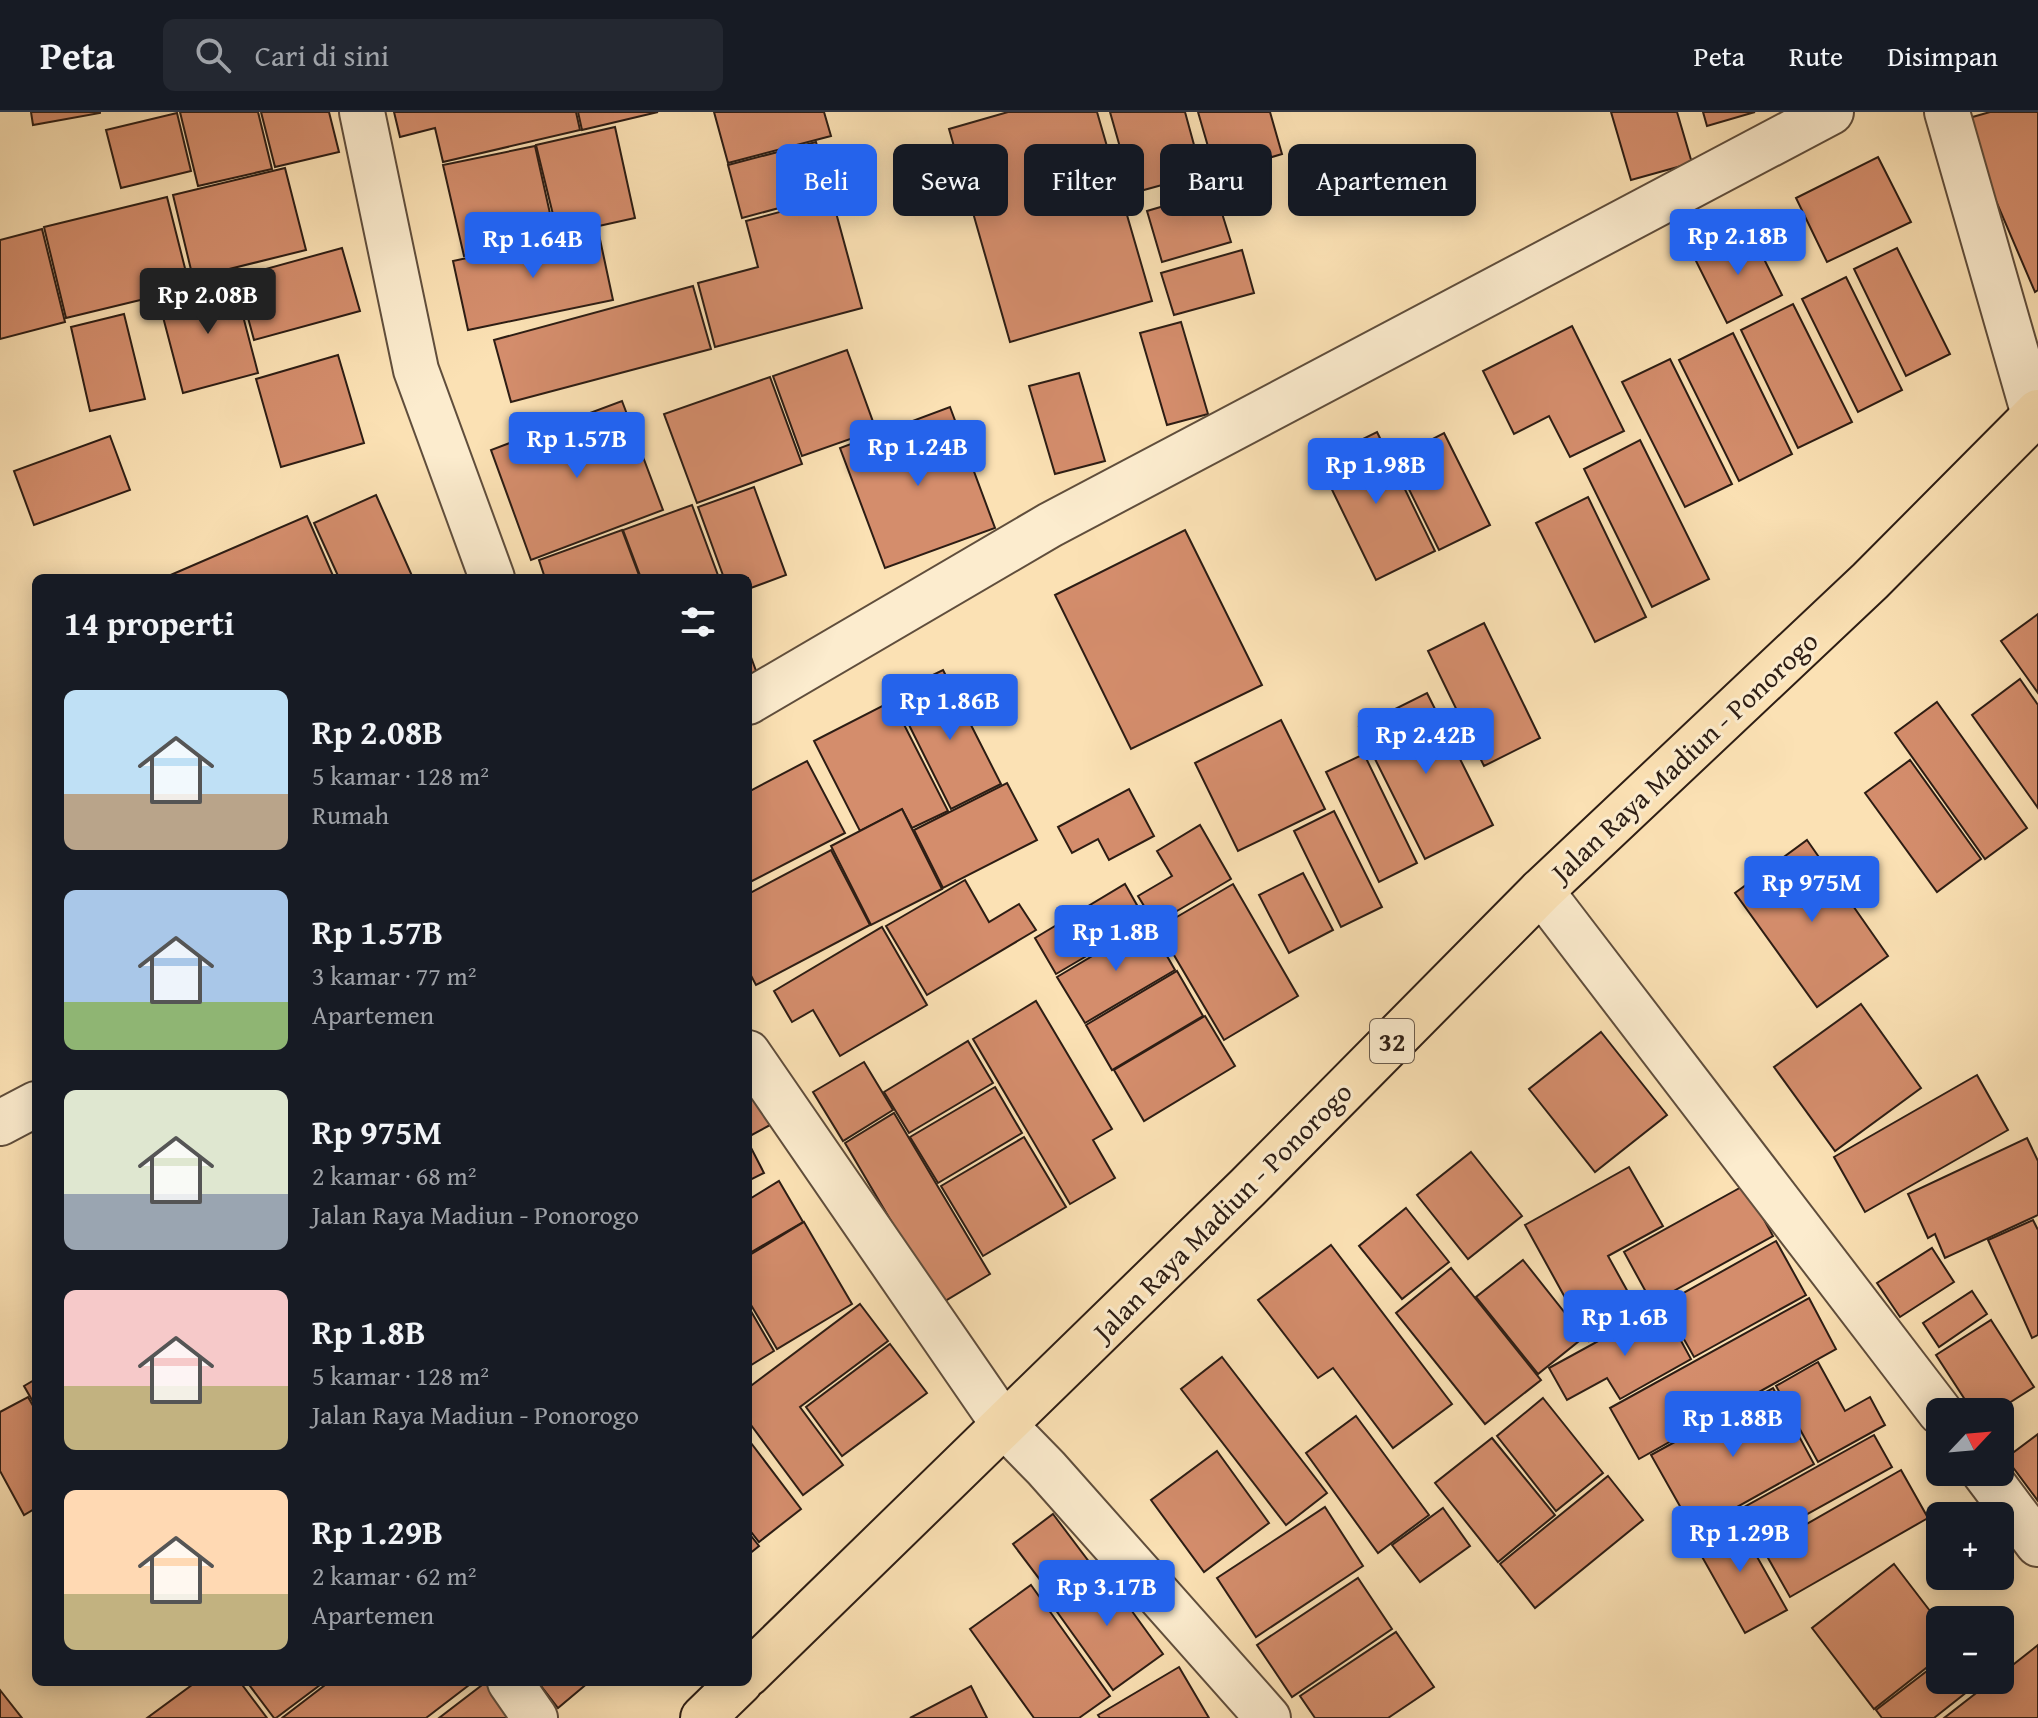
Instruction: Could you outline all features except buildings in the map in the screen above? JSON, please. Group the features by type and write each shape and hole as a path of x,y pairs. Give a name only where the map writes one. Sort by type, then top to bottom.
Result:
{"highway":[{"name":"Jalan Raya Madiun - Ponorogo","path":"752,1670 1237,1198 1541,891 1870,581 2036,413"},
{"path":"703,1718 736,1686"}],"street":[{"path":"362,112 416,370 491,574"},
{"path":"752,700 1050,525 1831,112"},
{"path":"1947,112 2036,413"},
{"path":"1541,891 1929,1398"},
{"path":"752,1059 1004,1425 1046,1468 1268,1718"},
{"path":"0,1123 32,1106"},
{"path":"1994,1486 2038,1544"},
{"path":"513,1686 535,1718"}]}
